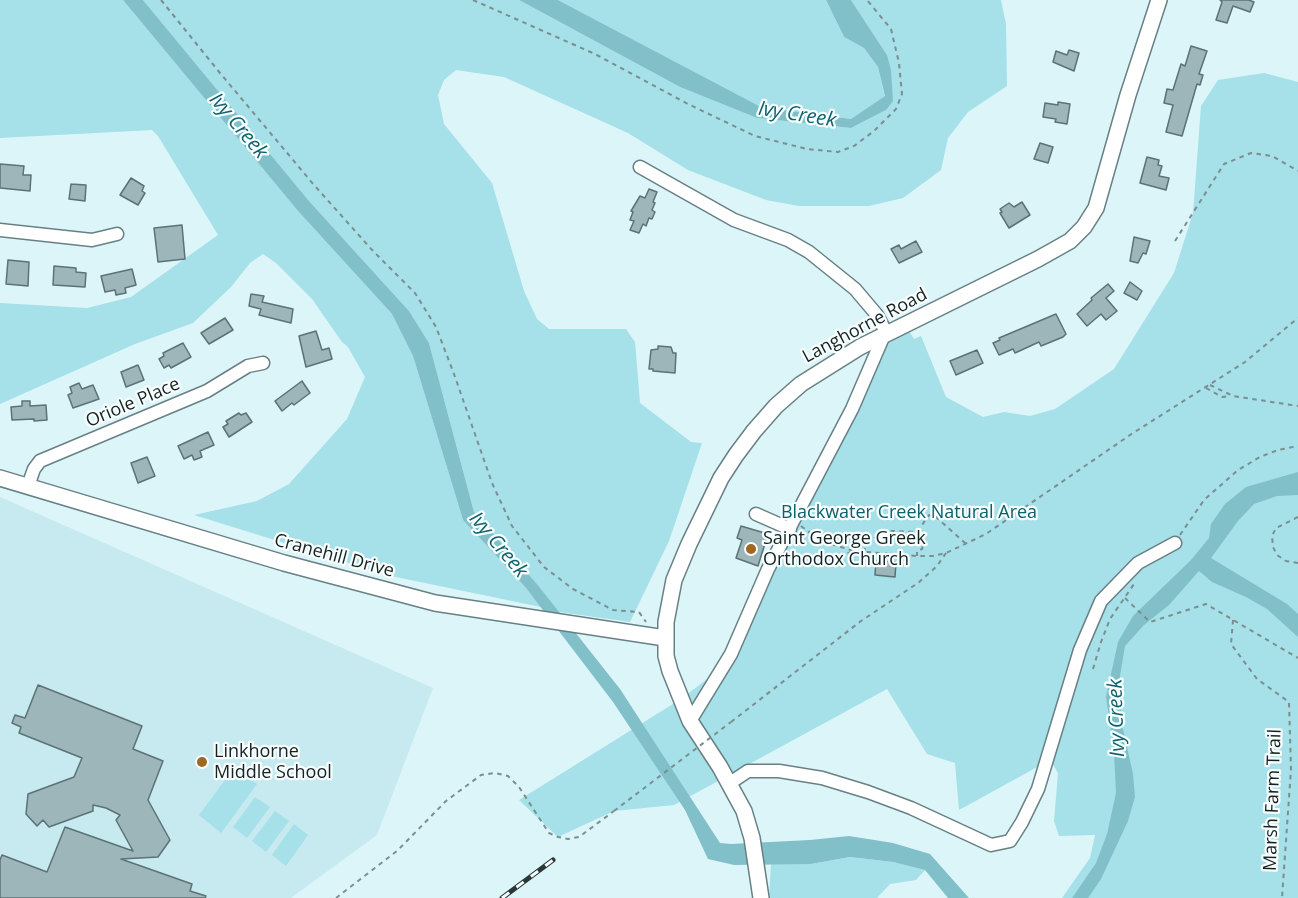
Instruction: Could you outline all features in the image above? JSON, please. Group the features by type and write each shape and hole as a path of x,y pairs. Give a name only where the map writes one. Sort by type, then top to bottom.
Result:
{"main road":[{"name":"Langhorne Road","path":"761,898 752,838 744,811 730,783 690,721 666,656 666,622 674,580 689,544 722,478 754,431 776,406 801,384 828,366 885,335 1038,259 1070,241 1084,227 1096,208 1128,95 1159,0"},
{"name":"Cranehill Drive","path":"0,478 284,563 435,603 665,638"}],"street":[{"path":"640,166 734,220 788,240 809,252 855,289 877,315 885,335 852,409 768,569 731,654 690,721"},
{"path":"0,230 92,240 117,234"},
{"name":"Oriole Place","path":"28,486 34,469 40,461 207,391 248,366 263,363"},
{"path":"756,514 791,525"},
{"path":"730,783 748,771 779,771 822,778 911,808 991,845 1010,841 1038,789 1080,650 1101,601 1138,563 1175,543"}],"path":[{"path":"161,0 314,185 373,251 415,293 436,327 492,483 512,526 544,567 573,589 614,610 639,612 647,624"},
{"path":"473,0 595,54 688,104 755,136 807,149 838,152 854,146 874,131 896,109 902,94 891,29 867,0"},
{"path":"1175,241 1224,164 1251,153 1272,156 1298,171"},
{"path":"791,525 821,541 854,551 917,556 946,553 986,534 1130,435 1245,362 1298,318"},
{"path":"1210,385 1233,396"},
{"path":"1206,388 1222,397 1233,396 1298,406"},
{"path":"1175,543 1204,500 1238,470 1260,457 1298,446"},
{"path":"917,556 917,551 922,549 924,542 918,538 917,532 929,516 936,518 966,544"},
{"path":"1298,517 1276,528 1272,536 1272,547 1277,555 1286,561 1298,563"},
{"path":"864,552 870,541 880,534 892,531 917,532"},
{"path":"822,562 854,551"},
{"path":"336,898 398,851 446,801 481,775 495,772 508,776 519,787 549,833 568,839 579,837 861,621 918,583 937,566 946,553"},
{"path":"886,554 886,561"},
{"path":"1094,669 1110,619 1137,581"},
{"path":"1125,598 1150,622 1206,604 1298,658"},
{"name":"Marsh Farm Trail","path":"1233,620 1232,644 1257,679 1289,702 1291,769 1282,898"}],"shaded area":[{"name":"Linkhorne Middle School","path":"0,497 433,688 377,835 291,898 0,898"}],"green space":[{"path":"0,0 123,0 298,211 392,314 413,356 463,520 541,607 391,576 194,515 257,501 289,484 347,419 365,377 348,347 312,299 276,263 263,254 250,263 231,287 193,323 135,344 0,404 0,303 87,308 131,297 218,235 158,136 152,130 0,138"},
{"path":"143,0 519,0 680,87 757,118 851,128 886,110 887,55 851,0 1001,0 1006,24 1007,86 968,112 948,138 941,170 903,198 869,206 799,206 766,200 688,170 628,133 504,77 456,70 444,80 438,95 444,124 492,183 524,291 537,319 549,329 626,329 635,342 640,403 691,442 702,443 669,541 630,622 559,612 474,512 429,343 409,311 309,201"},
{"path":"558,0 826,0 844,37 864,48 878,67 885,97 851,119 761,107"},
{"name":"Blackwater Creek Natural Area","path":"1264,73 1298,82 1298,898 1062,898 1090,858 1095,835 1059,836 1054,821 1058,773 1050,760 959,810 955,763 927,754 887,689 674,805 614,811 558,837 519,800 681,699 724,666 884,335 905,325 914,339 921,336 946,397 983,417 1004,412 1030,416 1055,409 1114,369 1174,273 1193,213 1201,106 1218,80"},
{"path":"234,768 257,784 221,833 199,815"},
{"path":"255,797 270,807 247,838 233,827"},
{"path":"275,811 289,821 266,852 252,841"},
{"path":"294,824 308,835 286,866 272,855"},
{"path":"850,857 893,862 925,870 916,880 890,884 877,898 769,898 771,864 811,864"}],"water":[{"name":"Ivy Creek","path":"123,0 143,0 309,201 409,311 429,343 474,512 537,584 620,689 720,843 810,840 849,836 893,843 930,854 969,898 948,898 925,870 893,862 850,857 811,864 734,865 708,859 685,810 613,702 526,588 463,520 413,356 392,314 298,211"},
{"name":"Ivy Creek","path":"519,0 558,0 761,107 851,119 885,96 878,67 864,48 844,37 826,0 851,0 887,55 891,70 893,101 886,110 851,128 757,118 680,87"},
{"name":"Ivy Creek","path":"1298,472 1298,495 1277,496 1254,504 1238,521 1211,558 1287,604 1298,614 1298,637 1267,609 1212,582 1199,571 1169,605 1144,625 1125,646 1120,676 1121,720 1133,774 1135,797 1128,821 1101,879 1088,898 1072,898 1096,863 1107,834 1116,793 1114,752 1106,697 1118,642 1133,616 1191,560 1209,538 1211,524 1225,504 1246,487"}],"building":[{"path":"1220,0 1254,2 1250,12 1233,6 1227,23 1216,20 1222,2"},
{"path":"1191,46 1207,51 1199,74 1203,75 1200,85 1197,84 1182,136 1166,132 1173,105 1164,103 1167,89 1173,90 1181,64 1185,66"},
{"path":"1069,50 1079,53 1074,71 1053,62 1056,51 1067,55"},
{"path":"1058,102 1070,104 1067,124 1043,117 1045,103 1058,105"},
{"path":"1040,143 1053,147 1048,163 1034,159"},
{"path":"1147,157 1159,160 1158,165 1162,166 1159,176 1169,178 1166,190 1140,183"},
{"path":"0,164 24,166 23,175 31,175 30,191 0,188"},
{"path":"131,178 144,186 142,191 145,193 138,205 120,195"},
{"path":"71,184 86,185 85,201 69,199"},
{"path":"649,189 657,192 653,202 655,203 652,210 655,212 652,219 649,218 646,226 643,224 639,233 630,230 634,221 630,220 633,212 631,211 640,196 645,198"},
{"path":"1022,202 1030,215 1009,228 1000,209 1009,203 1014,207"},
{"path":"182,225 185,259 158,262 154,228"},
{"path":"1134,237 1150,241 1146,254 1143,253 1138,263 1130,261"},
{"path":"916,241 922,252 899,263 891,249 899,245 901,249"},
{"path":"8,260 29,262 28,286 6,284"},
{"path":"54,266 76,268 76,272 86,273 85,287 53,285"},
{"path":"132,269 136,285 125,288 126,293 116,295 115,290 105,292 101,276"},
{"path":"1130,282 1142,291 1137,300 1124,293"},
{"path":"1108,284 1114,291 1106,298 1117,311 1106,320 1101,314 1087,326 1077,314"},
{"path":"251,294 264,296 262,302 293,309 291,323 259,315 261,309 249,306"},
{"path":"1056,314 1066,334 1063,337 1041,346 1039,342 1015,353 1013,349 999,355 993,343 1000,340 999,338"},
{"path":"225,318 233,330 209,344 201,333"},
{"path":"316,331 322,350 329,348 332,359 306,367 299,336"},
{"path":"183,343 191,357 171,368 169,365 164,368 159,359 164,356 163,353"},
{"path":"658,346 671,347 673,353 676,353 675,373 649,369 651,350 658,349"},
{"path":"977,350 983,363 956,375 950,361"},
{"path":"138,365 144,380 126,387 121,372"},
{"path":"302,381 310,393 282,411 275,401"},
{"path":"79,383 82,389 93,385 99,399 73,408 68,395 72,393 70,387"},
{"path":"22,401 30,401 30,406 46,405 47,420 12,420 11,407 22,406"},
{"path":"239,413 241,415 246,413 252,422 229,437 223,427 228,424 226,421"},
{"path":"208,432 214,445 200,451 202,457 194,460 192,455 184,459 178,446"},
{"path":"147,457 155,476 138,483 131,463"},
{"name":"Saint George Greek Orthodox Church","path":"741,526 768,534 758,566 736,558 742,540 737,538"},
{"path":"876,561 896,562 895,577 875,575"},
{"path":"38,685 142,726 133,749 163,761 148,800 170,840 158,857 121,859 192,884 190,891 206,896 205,898 0,898 2,855 47,872 65,827 133,851 116,820 120,815 106,808 93,805 93,811 49,827 43,820 37,826 26,814 28,794 74,777 82,758 19,733 21,727 12,723 15,715 25,718"}],"railway":[{"path":"502,898 553,860"}],"place":[{"name":"Saint George Greek Orthodox Church","path":"751,549"},
{"name":"Linkhorne Middle School","path":"202,762"}]}
